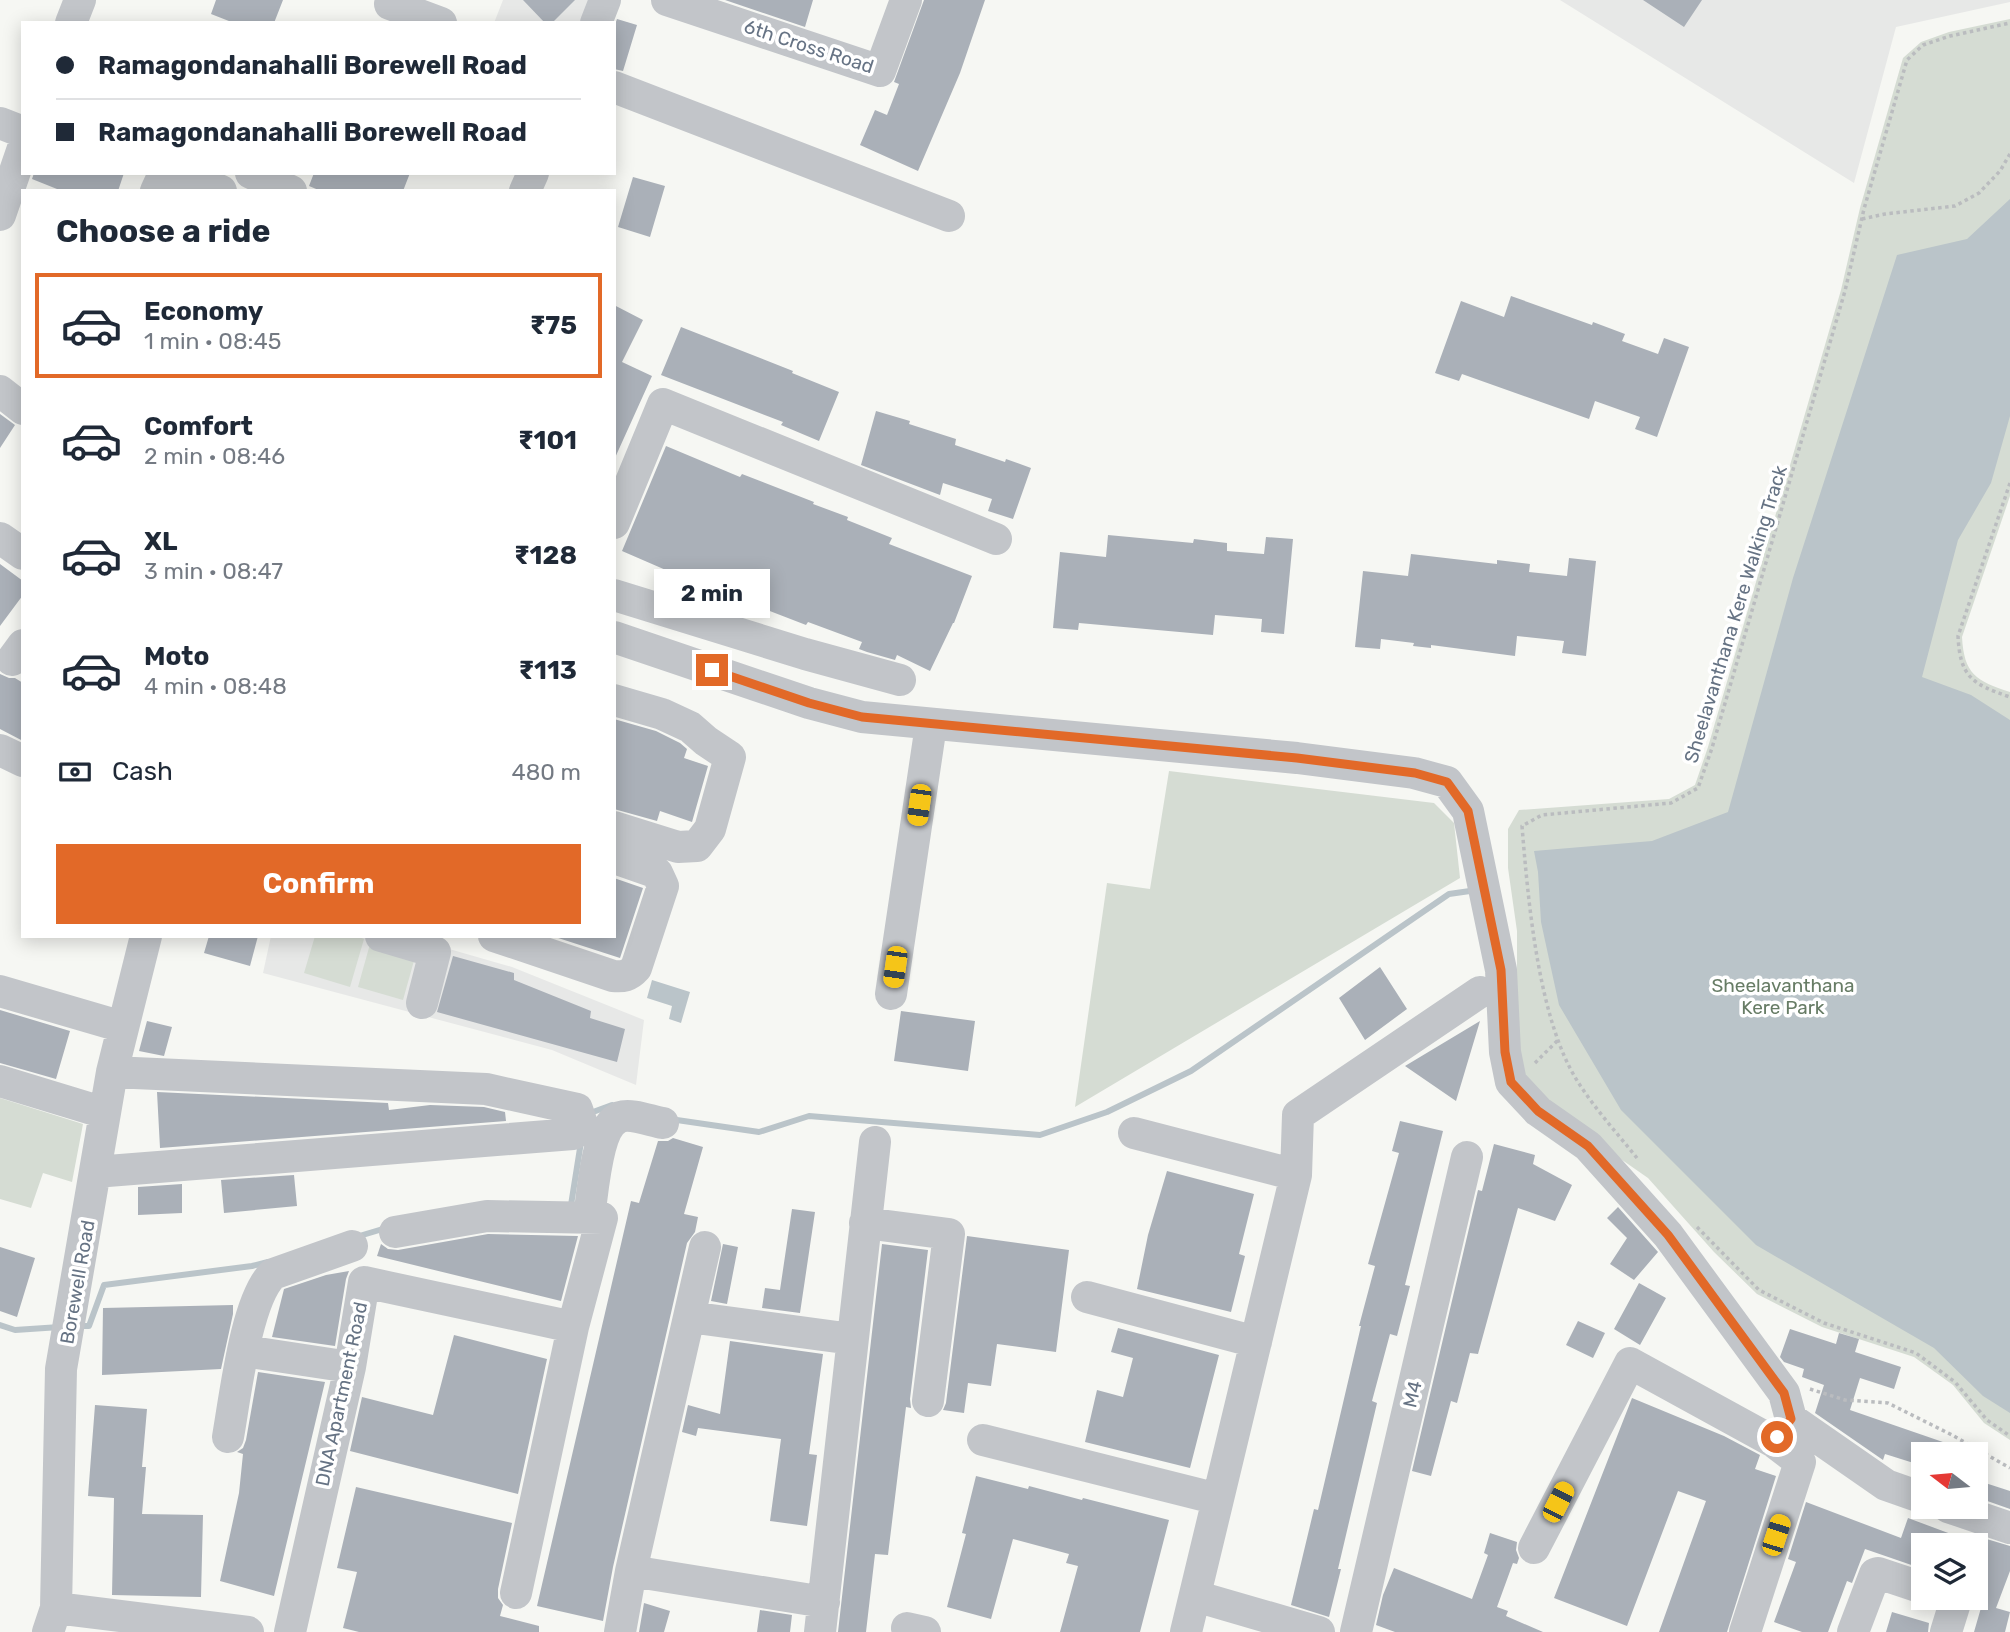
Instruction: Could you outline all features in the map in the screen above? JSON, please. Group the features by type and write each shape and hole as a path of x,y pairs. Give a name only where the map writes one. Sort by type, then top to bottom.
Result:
{"street":[{"path":"72,21 80,0"},
{"path":"597,21 605,0"},
{"name":"6th Cross Road","path":"667,0 880,71 906,0"},
{"path":"390,4 435,21"},
{"path":"616,88 949,216"},
{"path":"0,123 21,131"},
{"path":"0,215 21,154"},
{"path":"157,189 162,178 168,175"},
{"path":"185,175 216,189"},
{"path":"255,175 287,189"},
{"path":"0,391 21,407"},
{"path":"616,518 663,404 996,539"},
{"path":"0,538 21,553"},
{"path":"616,596 805,654 900,680"},
{"path":"616,638 809,703 862,717 1297,758 1415,773 1447,782 1468,811 1501,970 1505,1052 1511,1082 1538,1111 1588,1146 1668,1235 1783,1418 1800,1462 1745,1632"},
{"path":"616,701 672,718 690,727 730,757 710,829 696,846 678,847 616,828"},
{"path":"891,994 931,725"},
{"path":"0,750 21,760"},
{"path":"500,938 612,976 631,974 636,968 663,886 657,873 616,859"},
{"name":"Borewell Road","path":"52,1620 61,1369 112,1072 145,938"},
{"path":"387,938 435,953 422,1003"},
{"path":"0,991 123,1027"},
{"path":"1186,1632 1296,1175 1298,1115 1480,992"},
{"path":"95,1172 573,1134 581,1121 577,1109 486,1089 112,1072"},
{"path":"0,1081 105,1113"},
{"path":"589,1217 604,1133 617,1118 624,1116 663,1123"},
{"path":"1134,1133 1296,1175"},
{"path":"631,1571 822,1617 875,1142"},
{"name":"M4","path":"1356,1632 1467,1157"},
{"path":"395,1232 486,1216 602,1217 573,1327 516,1593"},
{"path":"865,1223 949,1234 928,1401"},
{"path":"228,1437 244,1350 259,1292 265,1281 273,1274 352,1245"},
{"path":"620,1632 631,1571 705,1247"},
{"name":"DNA Apartment Road","path":"290,1632 350,1367 364,1282 573,1327"},
{"path":"1087,1297 1256,1342"},
{"path":"689,1317 852,1339"},
{"path":"244,1350 350,1367"},
{"path":"1534,1548 1630,1363 1783,1418 1886,1485 1911,1494"},
{"path":"983,1440 1218,1499"},
{"path":"1983,1519 2010,1528"},
{"path":"1853,1632 1875,1574 1880,1573 1911,1584"},
{"path":"1195,1596 1319,1632"},
{"path":"1946,1632 1953,1610"},
{"path":"52,1620 248,1632"}],"path":[{"name":"Sheelavanthana Kere Walking Track","path":"1643,1165 1576,1080 1558,1040 1543,983 1533,927 1522,826 1542,815 1671,803 1698,788 1845,291 1862,219 1907,60 1923,45 1950,36 2010,23"},
{"path":"1862,219 1955,206 1979,193 2000,171 2010,154"},
{"path":"2010,484 1958,636 1959,659 1968,676 1993,691 2010,697"},
{"path":"1692,1221 1717,1250 1759,1290 1824,1323 1916,1353 1955,1382 1987,1420 2010,1436"},
{"path":"1783,1418 1801,1388 1845,1400 1888,1403 2010,1468"}],"shaded area":[{"path":"503,0 589,0 581,21 495,21"},
{"path":"1560,0 2010,2 1896,27 1854,183"},
{"name":"Sheelavanthana Kere Park","path":"2010,199 2010,416 1991,483 1958,540 1922,677 1971,695 2010,720 2010,1413 1983,1396 1934,1348 1756,1245 1621,1110 1559,1005 1541,922 1534,851 1652,841 1728,812 1793,578 1897,255 1967,239"},
{"path":"271,938 411,938 512,967 644,1020 636,1085 552,1050 263,973"},
{"path":"652,980 690,992 681,1023 669,1019 672,1006 647,998"}],"green space":[{"name":"Sheelavanthana Kere Park","path":"2010,19 2010,496 1962,637 1966,660 1974,674 1988,684 2010,692 2010,1440 1984,1423 1953,1385 1914,1357 1822,1327 1757,1294 1714,1252 1648,1178 1579,1130 1522,1075 1517,1009 1517,931 1508,868 1508,829 1519,810 1669,799 1695,785 1841,290 1860,208 1903,58 1921,42 1949,32"},
{"path":"1169,771 1434,803 1454,823 1460,878 1075,1107 1107,883 1150,889"},
{"path":"314,938 364,939 350,987 304,973"},
{"path":"370,944 415,957 403,1000 358,987"},
{"path":"0,1098 83,1124 72,1182 43,1173 31,1208 0,1199"}],"building":[{"path":"216,0 283,0 275,21 229,21 211,14"},
{"path":"523,0 575,0 554,21 543,21"},
{"path":"725,0 813,0 805,27"},
{"path":"924,0 985,0 960,73 918,171 860,145 875,110 887,115 899,84 894,82"},
{"path":"1643,0 1702,0 1684,27"},
{"path":"617,19 637,25 623,71 616,69"},
{"path":"33,175 123,175 119,189 57,189 32,179"},
{"path":"313,175 409,175 404,189 316,189 309,186"},
{"path":"633,177 665,186 650,237 618,227"},
{"path":"1511,296 1625,334 1622,341 1658,354 1664,338 1689,347 1657,437 1635,429 1640,417 1595,401 1589,419 1462,374 1459,381 1435,373 1461,301 1504,317"},
{"path":"616,306 643,320 622,362 652,376 616,456"},
{"path":"681,327 839,392 819,441 781,425 783,422 661,375"},
{"path":"876,411 956,439 955,445 1031,468 1013,519 988,511 992,499 943,483 940,495 861,465"},
{"path":"0,414 15,425 0,448"},
{"path":"666,446 740,477 742,474 814,502 813,504 848,517 847,520 892,538 889,544 972,576 954,623 930,671 897,655 895,660 859,649 862,642 728,597 622,551"},
{"path":"1108,535 1193,543 1194,539 1227,543 1227,551 1264,554 1266,537 1293,539 1284,634 1261,632 1262,619 1215,615 1213,635 1079,623 1078,630 1053,628 1060,552 1106,557"},
{"path":"1411,554 1497,564 1497,560 1530,564 1529,572 1567,576 1569,558 1596,561 1586,656 1562,653 1564,641 1517,636 1515,656 1431,645 1431,648 1413,646 1414,643 1381,639 1380,649 1355,647 1363,571 1408,576"},
{"path":"0,564 21,580 21,598 0,626"},
{"path":"0,674 21,682 21,740 0,729"},
{"path":"616,720 656,731 680,743 687,749 684,758 708,766 692,822 660,811 657,821 616,810"},
{"path":"616,879 643,888 620,958 558,938 616,938"},
{"path":"208,938 257,938 250,966 204,953"},
{"path":"453,956 514,973 514,980 591,1011 590,1018 625,1029 617,1062 437,1012"},
{"path":"1380,967 1407,1009 1365,1040 1339,998"},
{"path":"0,1010 70,1031 56,1079 0,1063"},
{"path":"901,1011 975,1021 968,1071 894,1061"},
{"path":"147,1021 172,1027 164,1056 139,1051"},
{"path":"1480,1021 1456,1101 1405,1066"},
{"path":"157,1092 388,1103 389,1110 430,1105 484,1107 505,1112 506,1121 160,1148"},
{"path":"1400,1121 1443,1131 1405,1285 1410,1286 1397,1336 1390,1334 1372,1401 1377,1403 1329,1617 1291,1605 1314,1509 1318,1510 1375,1266 1368,1264 1399,1153 1392,1151"},
{"path":"673,1138 703,1147 684,1214 698,1217 695,1232 687,1243 603,1621 537,1606 631,1201 639,1203 658,1141"},
{"path":"1494,1144 1535,1155 1533,1164 1572,1185 1555,1221 1518,1208 1478,1354 1470,1353 1457,1403 1451,1401 1431,1476 1412,1471 1478,1190 1482,1191"},
{"path":"1167,1171 1254,1194 1239,1254 1245,1256 1231,1312 1137,1289 1148,1235"},
{"path":"294,1175 297,1206 224,1213 221,1180"},
{"path":"182,1184 182,1213 138,1215 138,1187"},
{"path":"1618,1207 1658,1252 1634,1280 1610,1264 1627,1238 1607,1218"},
{"path":"792,1209 815,1212 800,1313 762,1308 765,1288 780,1290"},
{"path":"488,1234 578,1236 561,1301 377,1256 381,1244 388,1249 398,1250"},
{"path":"967,1236 1069,1250 1056,1352 997,1344 991,1386 968,1383 964,1413 943,1410"},
{"path":"723,1244 738,1247 727,1304 711,1301"},
{"path":"882,1244 928,1250 911,1408 906,1407 888,1555 875,1554 866,1632 838,1632"},
{"path":"0,1247 35,1258 17,1317 0,1311"},
{"path":"349,1271 335,1346 272,1337 284,1289 326,1275"},
{"path":"1639,1283 1666,1298 1640,1345 1614,1329"},
{"path":"233,1305 221,1369 102,1375 103,1308"},
{"path":"1578,1321 1605,1333 1593,1358 1566,1345"},
{"path":"1118,1328 1219,1355 1190,1468 1085,1442 1097,1390 1123,1397 1133,1358 1111,1352"},
{"path":"1790,1329 1836,1344 1839,1333 1859,1339 1855,1352 1901,1367 1894,1389 1860,1378 1850,1410 1943,1442 1911,1442 1911,1462 1885,1454 1883,1460 1815,1413 1824,1385 1802,1377 1804,1369 1784,1362 1780,1357"},
{"path":"454,1335 547,1359 518,1494 350,1451 362,1397 433,1415"},
{"path":"730,1341 823,1354 809,1454 817,1455 807,1526 770,1521 781,1439 698,1428 696,1436 682,1432 688,1405 720,1414"},
{"path":"258,1372 325,1382 274,1596 220,1581 239,1493 243,1454 237,1452 243,1448 246,1440"},
{"path":"1632,1398 1724,1436 1760,1455 1755,1469 1776,1476 1727,1632 1659,1632 1706,1501 1678,1491 1627,1626 1554,1598"},
{"path":"95,1405 147,1409 142,1467 146,1467 142,1514 203,1515 201,1597 112,1595 114,1498 88,1496"},
{"path":"976,1476 1028,1489 1029,1486 1082,1500 1083,1498 1169,1520 1140,1632 1060,1632 1078,1566 1066,1563 1069,1554 1013,1539 991,1619 947,1607 966,1534 962,1533"},
{"path":"1988,1484 2010,1491 2010,1509 1988,1501"},
{"path":"356,1487 512,1523 498,1589 498,1598 503,1605 500,1616 539,1626 539,1632 359,1632 343,1628 357,1572 337,1568"},
{"path":"1806,1502 1901,1538 1908,1518 1948,1533 1911,1533 1911,1565 1865,1549 1852,1583 1847,1581 1828,1632 1802,1632 1774,1622 1796,1562 1788,1559"},
{"path":"1490,1533 1517,1542 1519,1558 1517,1564 1513,1563 1497,1607 1508,1611 1506,1616 1543,1632 1395,1632 1376,1625 1383,1595 1394,1568 1472,1599 1488,1555 1484,1553"},
{"path":"1988,1539 2010,1546 2010,1571 1996,1608 2010,1612 2005,1632 1974,1632 1980,1610 1988,1610"},
{"path":"644,1603 670,1611 664,1632 639,1632"},
{"path":"760,1610 792,1615 790,1632 757,1632"},
{"path":"1892,1612 1929,1623 1928,1632 1886,1632"}],"waterway":[{"path":"670,1119 759,1132 809,1116 1040,1135 1107,1112 1191,1071 1449,894 1470,891"},
{"path":"591,1116 593,1112 612,1105"},
{"path":"569,1205 581,1142"},
{"path":"356,1237 386,1228"},
{"path":"78,1326 89,1326 104,1285 268,1262"},
{"path":"0,1325 15,1330 60,1327"}],"route":[{"path":"712,670 809,703 862,717 1297,758 1415,773 1447,782 1468,811 1501,970 1505,1052 1511,1082 1538,1111 1588,1146 1668,1235 1784,1393 1791,1419 1777,1437"}]}
